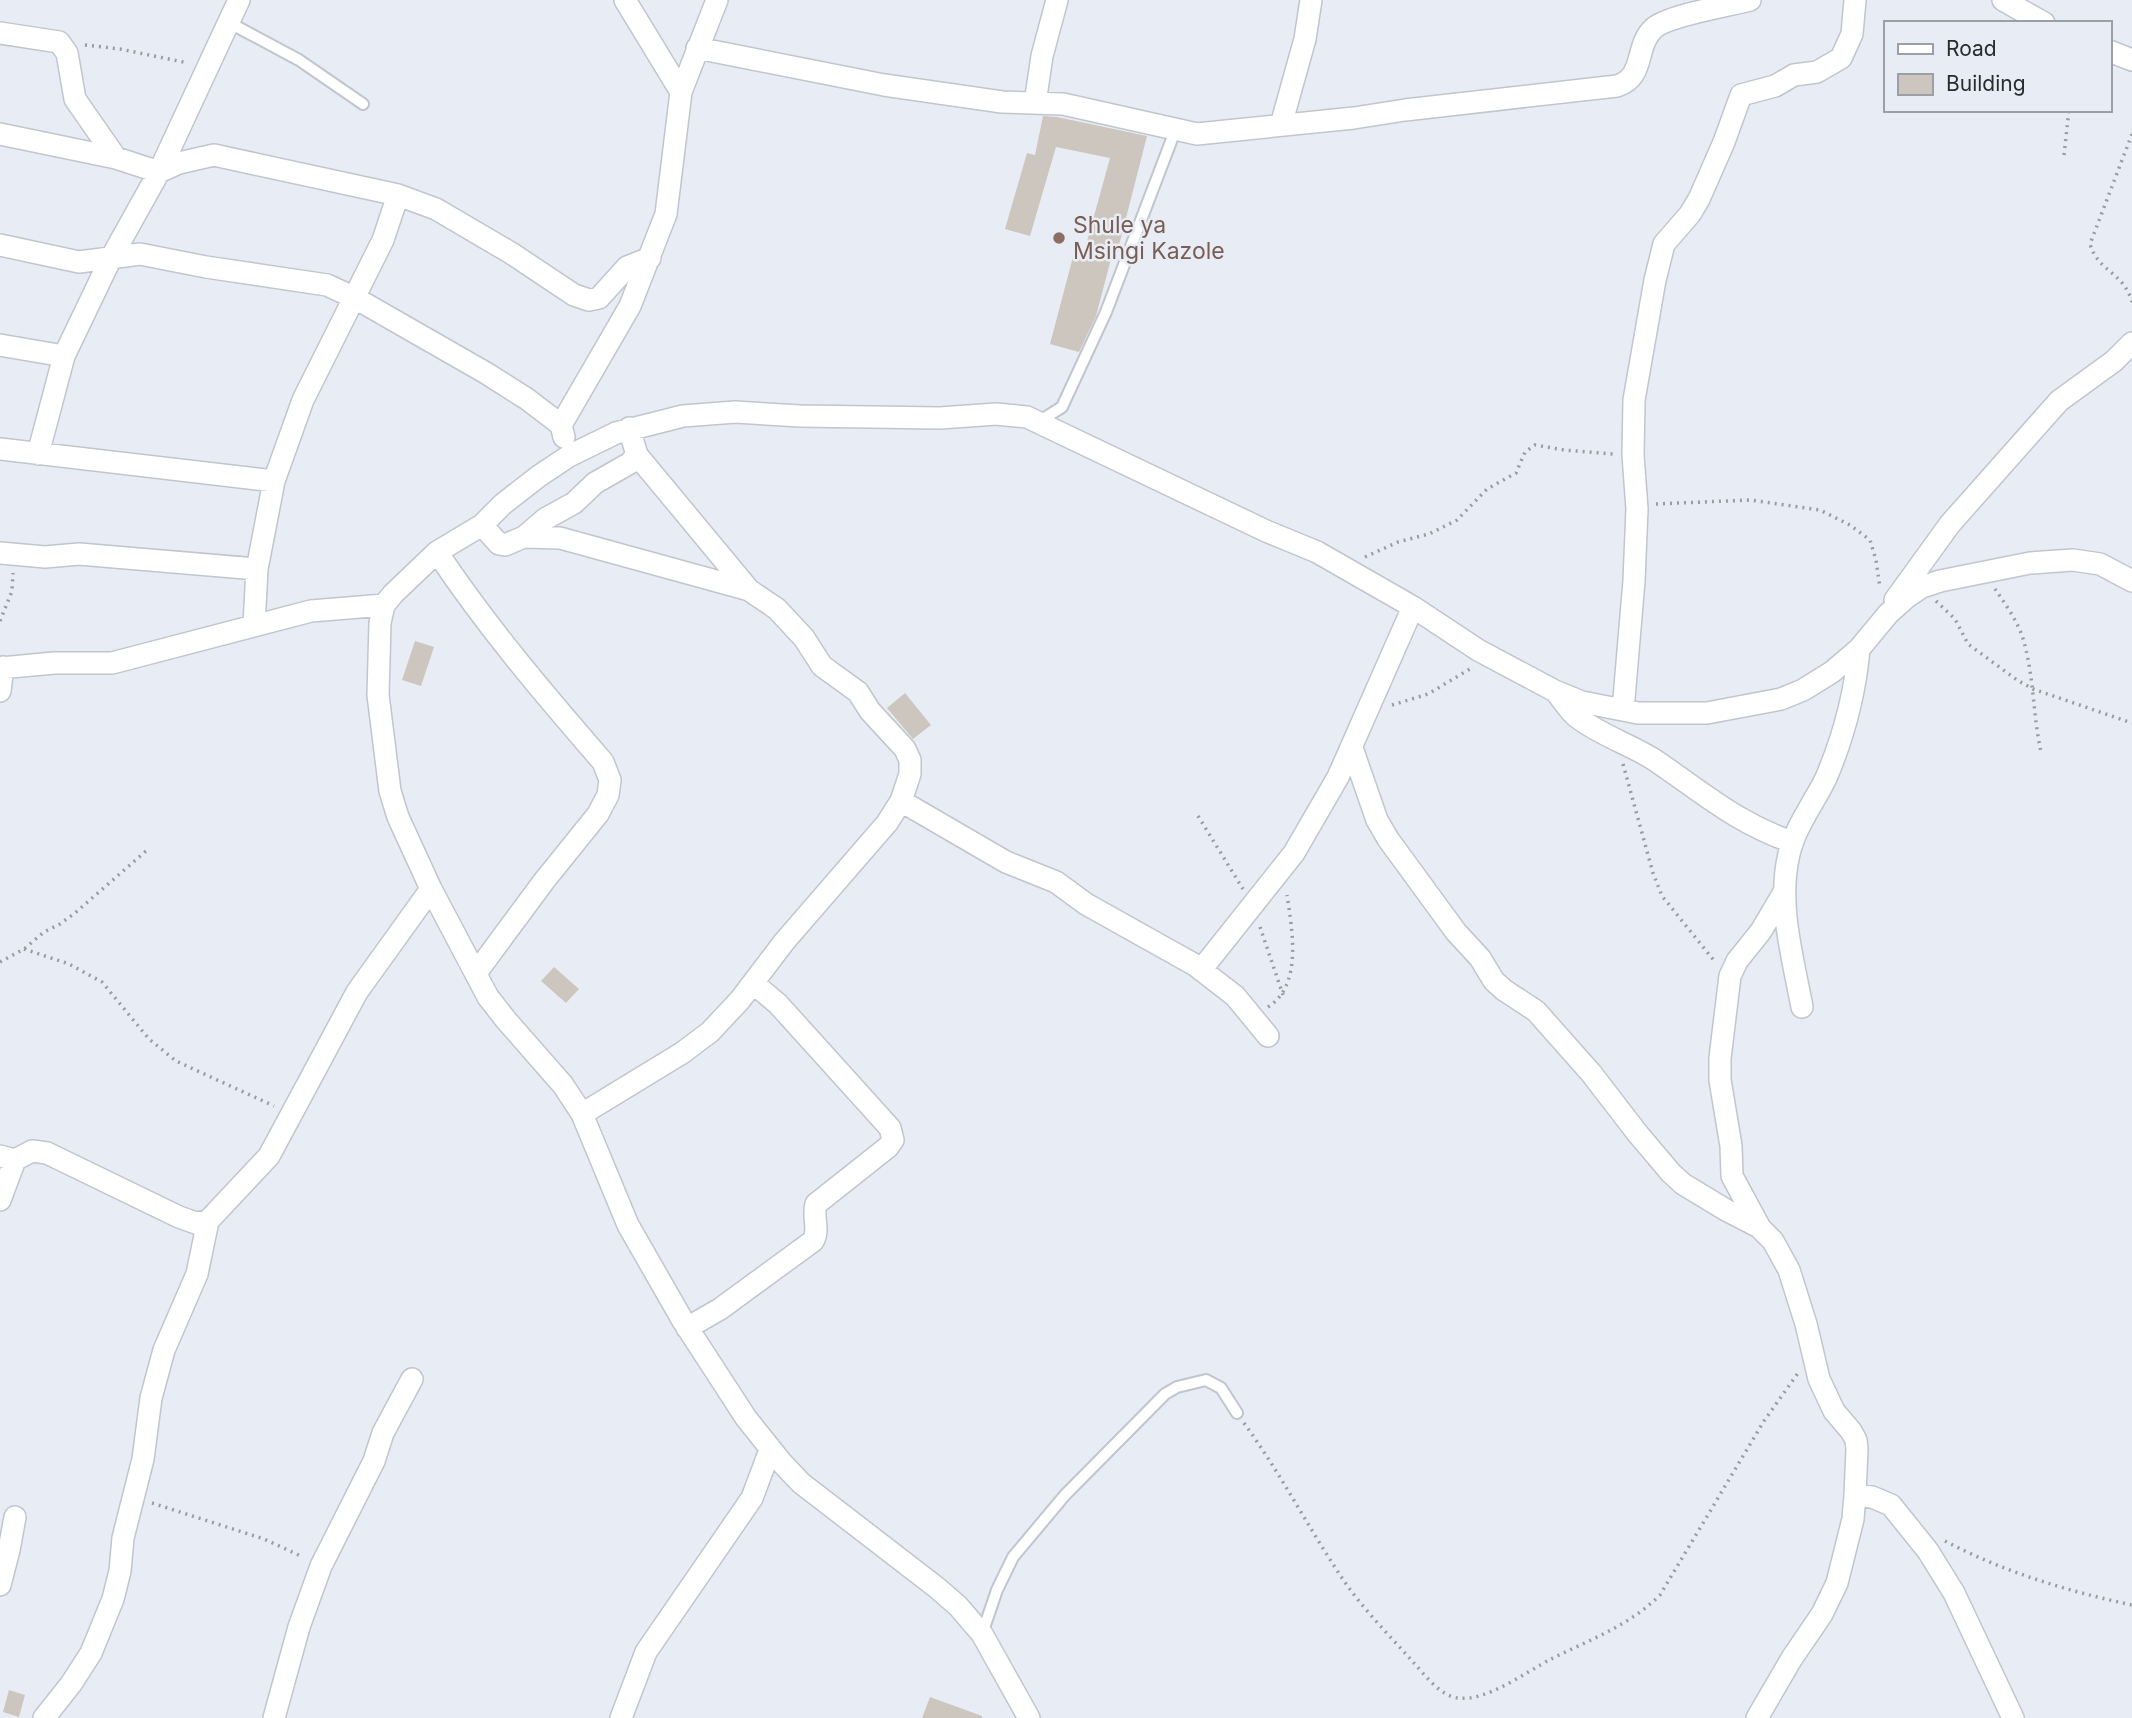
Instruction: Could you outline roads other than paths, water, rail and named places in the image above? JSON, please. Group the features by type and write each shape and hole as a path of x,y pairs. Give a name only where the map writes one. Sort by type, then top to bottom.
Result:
{"street":[{"path":"38,454 64,356 111,258 159,172 239,0"},
{"path":"625,0 681,92"},
{"path":"561,425 630,306 650,258 666,214 681,92 717,0"},
{"path":"1035,103 1044,45 1057,0"},
{"path":"1282,125 1305,39 1311,0"},
{"path":"697,48 884,85 1002,102 1063,104 1197,134 1617,86 1624,84 1635,73 1645,40 1654,27 1688,15 1750,0"},
{"path":"1623,710 1634,582 1634,400 1655,280 1666,240 1690,214 1699,199 1741,95 1775,86 1794,75 1817,72 1841,58 1852,34 1855,0"},
{"path":"2003,0 2040,21"},
{"path":"0,33 59,42 67,53 75,99 116,158"},
{"path":"2111,52 2132,60"},
{"path":"0,134 116,158 159,172 179,163 214,155 398,195 436,209 511,253 573,295 589,300 599,298 627,267 650,258"},
{"path":"254,625 257,569 274,481 303,400 383,240 398,195"},
{"path":"0,245 79,262 140,254 327,285 355,298 527,399 561,425 569,456"},
{"path":"1886,617 1903,587 1950,524 2059,401 2114,361 2132,343"},
{"path":"0,345 64,356"},
{"path":"1029,1718 982,1634 958,1606 801,1483 770,1450 687,1328 628,1225 582,1114 563,1085 488,997 431,889 398,817 390,792 378,695 378,647 384,605 393,594 437,552 482,525 503,504 569,456 629,428 683,416 735,412 940,418 996,414 1041,421 1345,567 1413,607 1444,629 1555,691 1583,702 1623,710 1663,714 1707,713 1781,699 1815,684 1859,649 1886,617 1922,587 1980,571 2073,560 2094,562 2132,581"},
{"path":"582,1114 682,1053 710,1032 887,823 901,801 910,774 910,760 905,749 890,730 870,711 858,692 822,666 804,638 777,609 749,590 637,455 629,428"},
{"path":"0,449 274,481"},
{"path":"482,525 499,544 506,545 524,537 545,519 574,503 595,483 631,463 637,455"},
{"path":"524,537 560,538 584,543 749,590"},
{"path":"437,552 518,664 603,762 610,780 608,795 598,814 476,973"},
{"path":"5,553 45,557 79,554 257,569"},
{"path":"0,691 1,668 54,663 112,663 311,611 384,605"},
{"path":"1201,970 1284,865 1319,810 1352,748 1413,607"},
{"path":"1802,1007 1784,892 1792,842 1826,776 1846,724 1856,686 1859,649"},
{"path":"1555,691 1575,716 1652,759 1737,817 1792,842"},
{"path":"1352,748 1377,820 1456,932 1480,958 1494,981 1536,1011 1591,1073 1637,1134 1671,1173 1683,1184 1759,1227"},
{"path":"901,801 1006,862 1055,882 1086,904 1201,970 1235,996 1268,1036"},
{"path":"44,1718 71,1684 98,1639 120,1571 123,1538 143,1459 151,1398 163,1350 197,1274 208,1221 269,1156 358,992 431,889"},
{"path":"1756,1718 1822,1614 1837,1583 1853,1518 1857,1449 1852,1431 1841,1420 1826,1396 1789,1270 1773,1241 1759,1227 1732,1176 1731,1146 1720,1080 1728,987 1737,961 1761,931 1784,892"},
{"path":"687,1328 720,1309 813,1241 816,1235 816,1203 888,1147 893,1140 892,1130 861,1095 778,1004 753,983"},
{"path":"0,1200 8,1158 33,1151 47,1153 180,1217 196,1223 208,1221"},
{"path":"274,1718 295,1639 321,1566 374,1461 383,1433 412,1379"},
{"path":"621,1718 646,1652 752,1498 770,1450"},
{"path":"1855,1495 1872,1497 1891,1505 1928,1551 1954,1593 2013,1718"},
{"path":"0,1585 15,1517"}],"lane":[{"path":"228,22 299,60 363,104"},
{"path":"1041,421 1062,407 1101,324 1175,131"},
{"path":"982,1634 997,1591 1013,1557 1065,1495 1165,1394 1177,1387 1206,1380 1218,1384 1237,1413"}],"place":[{"name":"Shule ya Msingi Kazole","path":"1059,238"}]}
